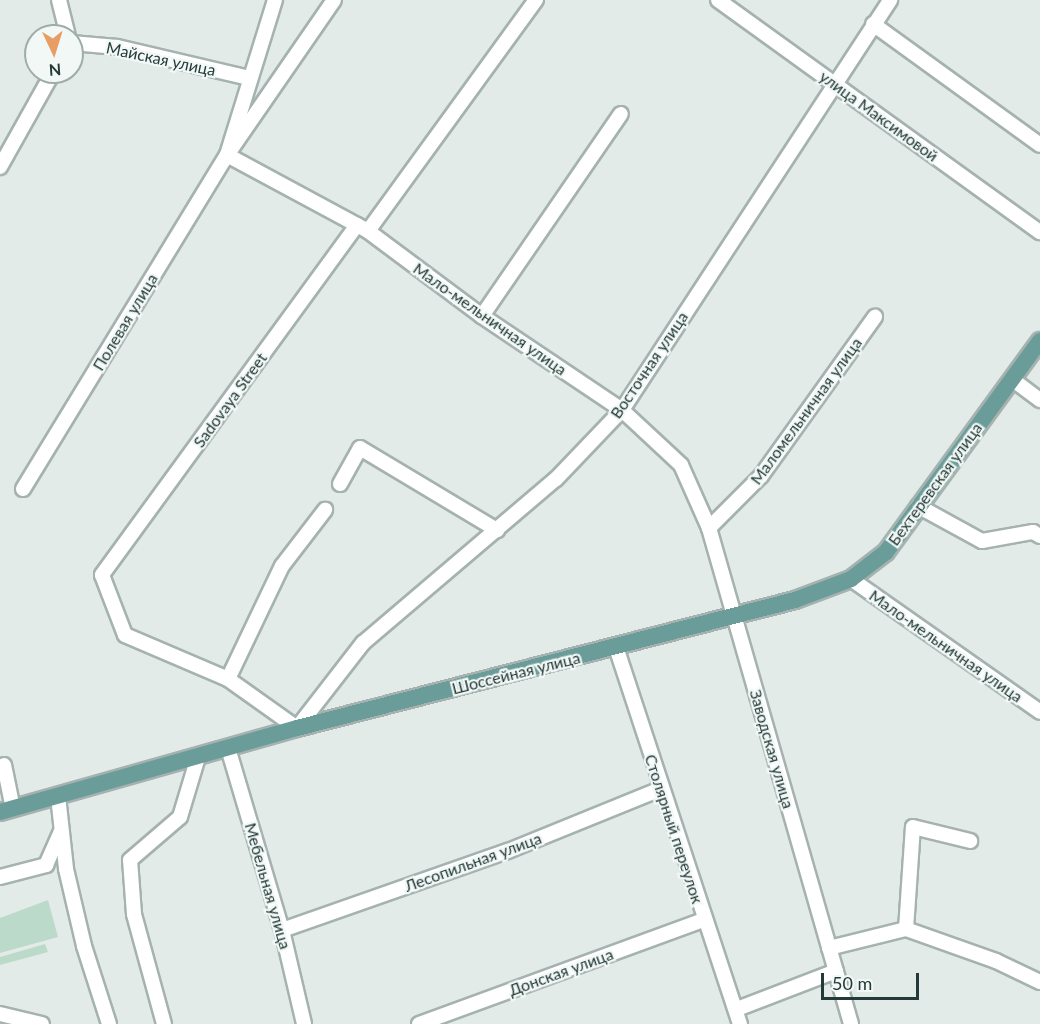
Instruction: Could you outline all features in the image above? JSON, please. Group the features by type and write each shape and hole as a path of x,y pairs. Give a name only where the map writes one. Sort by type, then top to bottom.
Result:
{"main road":[{"name":"Бехтеревская улица","path":"734,616 851,579 886,552 1040,341"},
{"name":"Шоссейная улица","path":"7,811 297,728 734,616"}],"street":[{"name":"Полевая улица","path":"226,155 275,0"},
{"name":"Полевая улица","path":"23,489 226,155 334,0"},
{"name":"Sadovaya Street","path":"228,679 125,635 102,575 536,0"},
{"name":"улица Максимовой","path":"718,0 1040,232"},
{"name":"Восточная улица","path":"297,728 363,643 556,479 622,410 833,83 890,0"},
{"path":"63,3 66,24"},
{"path":"873,24 1040,145"},
{"name":"Майская улица","path":"84,44 129,50 249,78"},
{"path":"0,166 46,84"},
{"path":"482,316 621,114"},
{"name":"Мало-мельничная улица","path":"226,155 363,228 482,316 622,410 681,465 709,528"},
{"name":"Маломельничная улица","path":"709,528 761,476 875,317"},
{"path":"1012,379 1040,400"},
{"path":"340,484 360,448 497,530"},
{"path":"918,506 982,541 1033,532 1040,536"},
{"path":"297,728 228,679 282,566 325,510"},
{"name":"Заводская улица","path":"709,528 851,1024"},
{"name":"Мало-мельничная улица","path":"851,579 1040,712"},
{"name":"Столярный переулок","path":"616,647 704,920 737,1009 740,1024"},
{"name":"Мебельная улица","path":"228,748 282,930 304,1024"},
{"path":"164,1024 134,914 130,860 180,817 198,757"},
{"path":"4,765 7,811"},
{"name":"Лесопильная улица","path":"282,930 508,851 661,789"},
{"path":"58,796 66,869 84,946 109,1024"},
{"path":"906,928 913,827 970,841"},
{"path":"0,878 46,864 62,829"},
{"name":"Донская улица","path":"419,1024 704,920"},
{"path":"829,948 906,928 996,961 1040,982"},
{"path":"737,1009 836,971"},
{"path":"0,1014 42,1024"}],"green space":[{"path":"48,900 58,937 0,953 0,918"},
{"path":"45,944 48,952 0,965 0,957"}]}
